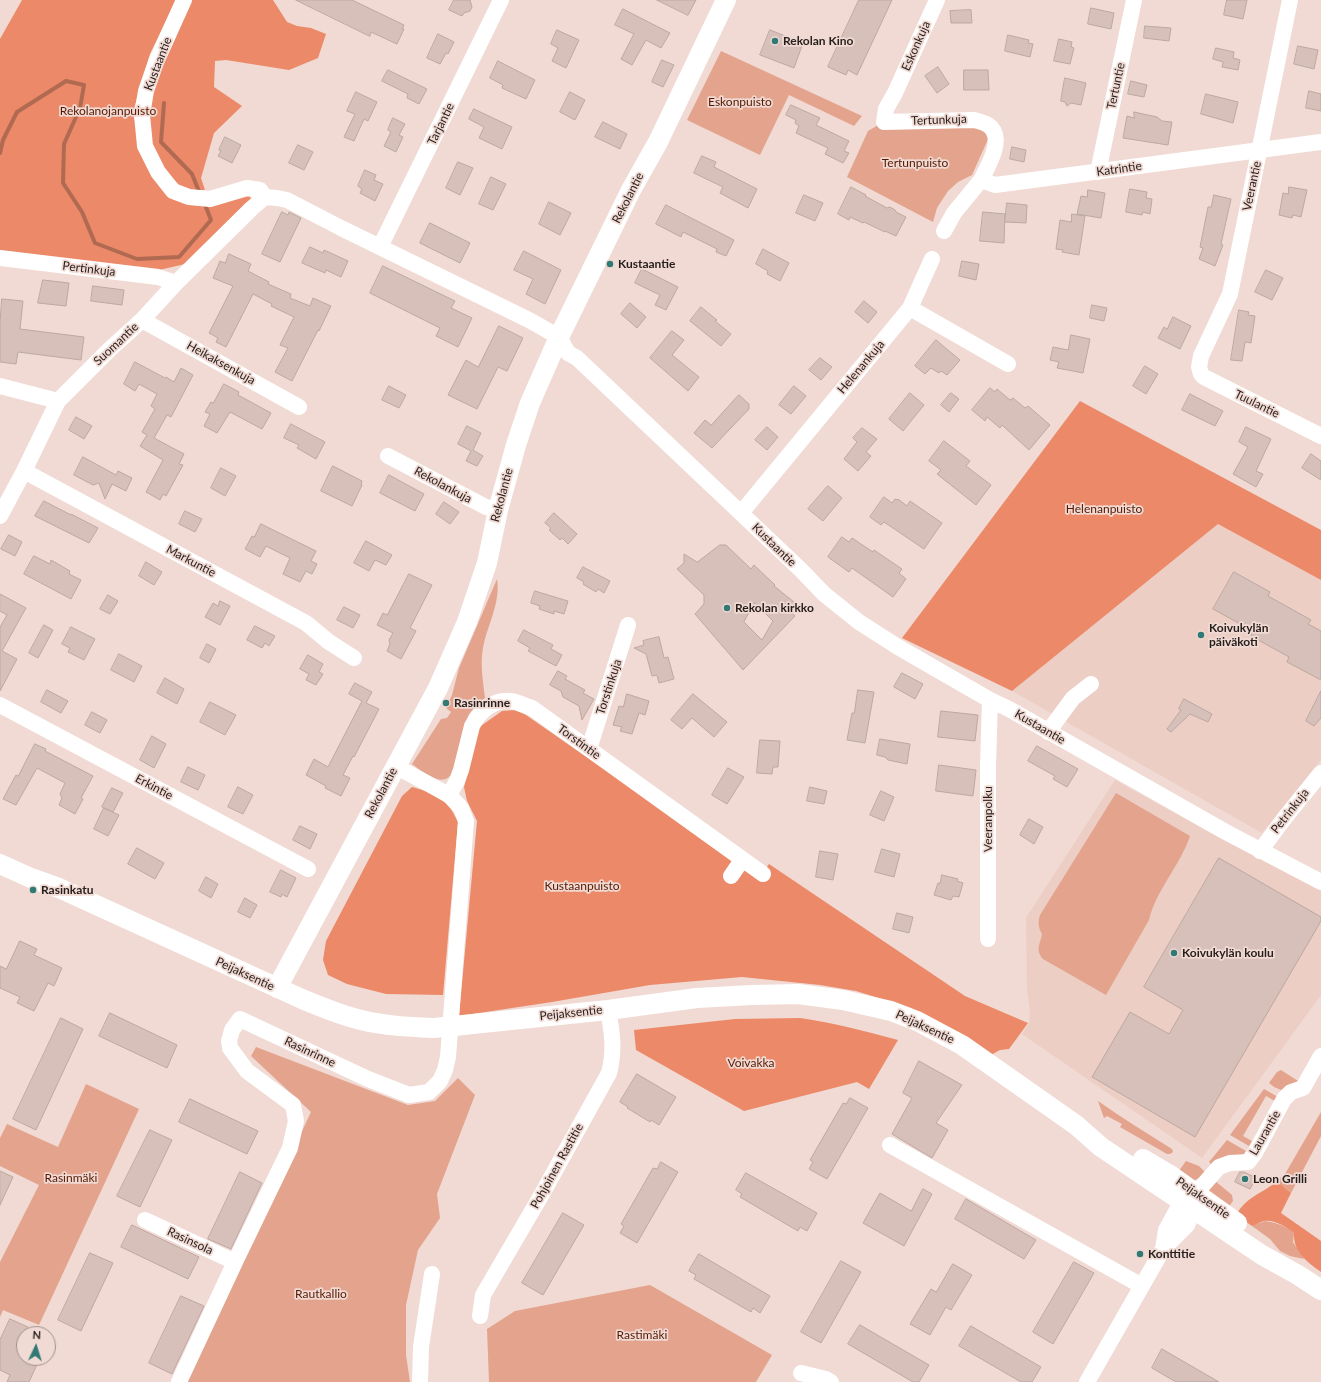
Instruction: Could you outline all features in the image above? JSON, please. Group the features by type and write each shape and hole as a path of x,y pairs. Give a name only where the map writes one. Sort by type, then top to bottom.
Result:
{"main road":[{"name":"Rekolantie","path":"277,988 438,688 467,622 487,563 498,510 516,445 530,403 559,337 631,190 658,142 726,0"},
{"name":"Peijaksentie","path":"0,850 34,867 59,888"},
{"name":"Peijaksentie","path":"0,864 31,878 59,888 277,988 339,1014 361,1020 406,1027 434,1028 608,1010 697,998 790,994 843,1000 884,1010 917,1021 962,1045 1076,1125 1101,1147 1191,1202 1268,1246 1298,1275 1321,1290"}],"street":[{"name":"Kustaantie","path":"184,0 156,62 146,91 142,115 145,146 158,172 173,190 189,196 210,199 247,188 260,190 265,198 287,200 529,320 559,337 568,352 577,358 741,513 824,594 860,622 898,648 990,700 1009,709 1210,824 1321,882"},
{"name":"Tarjantie","path":"380,247 501,0"},
{"name":"Eskonkuja","path":"895,93 937,0"},
{"name":"Tertuntie","path":"1098,172 1134,0"},
{"name":"Veerantie","path":"1199,367 1201,356 1230,294 1290,0"},
{"name":"Tertunkuja","path":"895,93 886,109 884,122 944,119 974,120 988,125 993,130 996,136 996,146 981,180"},
{"name":"Katrintie","path":"981,180 995,185 1321,142"},
{"path":"944,231 954,213 981,180"},
{"name":"Suomantie","path":"0,516 58,401 110,349 142,320 176,283 252,208 265,198"},
{"name":"Pertinkuja","path":"0,258 158,277 176,283"},
{"path":"932,259 910,308 1008,364"},
{"name":"Helenankuja","path":"741,513 910,308"},
{"name":"Heikaksenkuja","path":"142,320 299,407"},
{"name":"Tuulantie","path":"1199,367 1201,374 1204,377 1321,436"},
{"path":"0,386 58,401"},
{"name":"Rekolankuja","path":"388,456 486,507 498,510"},
{"name":"Markuntie","path":"24,471 306,623 329,642 354,658"},
{"name":"Torstinkuja","path":"589,749 628,625"},
{"path":"1048,732 1073,698 1091,684"},
{"name":"Veeranpolku","path":"988,939 988,765 990,700"},
{"name":"Torstintie","path":"449,795 461,770 472,726 480,713 492,704 502,701 512,701 532,708 763,874"},
{"name":"Erkintie","path":"0,705 308,869"},
{"name":"Rasinrinne","path":"179,1382 290,1148 296,1121 293,1106 247,1071 230,1048 229,1041 232,1030 240,1019 368,1079 409,1094 429,1092 440,1081 446,1070 466,821 461,808 449,795 395,766"},
{"name":"Petrinkuja","path":"1260,851 1321,773"},
{"path":"731,876 742,860"},
{"name":"Pohjoinen Rastitie","path":"480,1316 483,1296 609,1073 613,1049 608,1010"},
{"name":"Laurantie","path":"1087,1382 1163,1249 1166,1230 1173,1217 1191,1202 1219,1168 1238,1161 1248,1162 1284,1099 1291,1092 1303,1088 1321,1056"},
{"path":"890,1145 1142,1286"},
{"name":"Rasinsola","path":"145,1220 235,1262"},
{"path":"420,1382 421,1347 432,1274"},
{"path":"800,1373 826,1379 831,1382"}],"shaded area":[{"name":"Koivukylän päiväkoti","path":"1218,524 1321,580 1321,760 1262,833 1012,691"},
{"name":"Koivukylän koulu","path":"1115,780 1223,840 1321,891 1321,995 1202,1158 1022,1034 1029,1023 1030,1014 1027,988 1026,918"}],"green space":[{"name":"Rekolanojanpuisto","path":"22,0 176,0 150,54 133,112 142,153 173,198 248,193 251,199 185,264 159,270 0,254 0,39"},
{"path":"191,0 273,0 287,22 297,26 311,28 326,34 318,58 289,70 226,60 215,61 214,87 242,106 214,133 201,178 205,190 191,191 179,185 165,170 152,147 148,102 160,64 174,41"},
{"name":"Eskonpuisto","path":"721,51 862,116 854,126 789,95 760,155 687,120"},
{"name":"Tertunpuisto","path":"977,117 989,137 972,175 958,182 948,191 937,208 933,222 847,177 868,131 880,124"},
{"name":"Helenanpuisto","path":"1080,401 1321,530 1321,580 1218,524 1012,691 902,638"},
{"path":"497,579 497,597 482,654 482,673 485,698 478,703 469,714 455,769 451,776 440,780 429,776 412,764 441,719 447,718 451,712 446,708 452,695 459,668"},
{"name":"Kustaanpuisto","path":"516,710 523,713 760,877 769,864 965,996 1028,1023 1009,1049 1000,1050 991,1055 955,1031 911,1008 856,991 820,985 742,977 650,985 459,1016 477,821 467,801 464,787 478,728 502,711"},
{"path":"412,787 426,791 449,805 458,822 443,995 386,994 347,984 328,975 323,960 326,941 402,796"},
{"path":"1116,793 1190,836 1186,847 1157,898 1149,920 1106,995 1043,959 1039,953 1039,944 1042,934 1039,922 1040,915"},
{"name":"Voivakka","path":"800,1018 825,1022 898,1040 869,1089 857,1082 744,1111 636,1050 634,1030 735,1019"},
{"name":"Rautkallio","path":"256,1047 408,1105 435,1101 458,1078 475,1095 437,1194 440,1218 418,1250 406,1305 406,1355 410,1382 184,1382 311,1112 251,1056"},
{"path":"1281,1070 1298,1081 1281,1090 1274,1087 1269,1083 1277,1072"},
{"name":"Rasinmäki","path":"86,1084 139,1109 39,1325 3,1310 0,1317 0,1262 39,1185 0,1166 0,1138 7,1124 58,1147"},
{"path":"1264,1089 1278,1097 1275,1101 1266,1096 1243,1136 1252,1141 1249,1146 1230,1135"},
{"path":"1098,1101 1172,1149 1173,1152 1167,1154 1120,1127 1122,1124 1107,1116 1104,1118"},
{"path":"1321,1112 1321,1136 1291,1193 1277,1181 1285,1174"},
{"path":"1227,1140 1246,1151 1243,1156 1212,1165 1209,1162"},
{"path":"1186,1161 1199,1166 1205,1172 1193,1181 1178,1172"},
{"path":"1214,1180 1232,1195 1233,1201 1227,1209 1212,1198 1208,1189"},
{"path":"1277,1181 1291,1193 1281,1213 1321,1241 1321,1272 1298,1251 1294,1240 1294,1233 1288,1228 1272,1221 1262,1221 1252,1226 1236,1215 1250,1199"},
{"path":"1265,1221 1280,1225 1294,1233 1293,1242 1304,1259 1290,1256 1280,1251 1270,1239 1252,1226"},
{"name":"Rastimäki","path":"650,1285 772,1355 756,1382 489,1382 487,1329 515,1311"}],"building":[{"path":"296,0 352,0 404,25 402,29 404,29 397,44 371,32 370,36"},
{"path":"454,0 470,0 472,7 470,11 464,13 462,16 449,10"},
{"path":"657,0 696,0 688,15"},
{"path":"859,0 892,0 857,75 848,70 846,75 828,67"},
{"path":"1227,0 1247,0 1243,19 1224,15"},
{"path":"1091,8 1114,13 1111,29 1088,24"},
{"path":"623,9 670,33 661,48 646,40 632,65 621,59 634,34 615,25"},
{"path":"971,10 972,23 951,23 950,11"},
{"path":"1145,26 1171,28 1169,41 1144,38"},
{"path":"557,30 579,40 566,68 552,61 558,48 551,44"},
{"path":"770,30 803,43 794,68 760,55"},
{"path":"438,34 454,42 448,54 446,53 440,64 427,58"},
{"path":"1008,35 1029,40 1028,43 1033,44 1030,57 1005,51"},
{"path":"1059,39 1072,42 1071,47 1074,48 1070,64 1054,61"},
{"path":"1298,46 1318,50 1314,69 1294,64"},
{"path":"1216,48 1234,52 1233,58 1240,60 1238,70 1222,67 1223,62 1213,59"},
{"path":"662,60 674,65 663,87 652,82"},
{"path":"498,61 535,80 526,99 502,88 503,85 490,78"},
{"path":"938,67 949,84 937,93 925,76"},
{"path":"388,70 427,89 419,104 407,98 408,94 382,81"},
{"path":"964,70 988,70 989,90 964,90"},
{"path":"1065,78 1086,83 1081,105 1071,103 1067,106 1065,102 1061,101"},
{"path":"1131,81 1147,85 1144,97 1128,94"},
{"path":"1309,91 1321,94 1321,111 1306,108"},
{"path":"356,92 377,102 368,121 364,119 354,141 344,137 355,114 347,111"},
{"path":"570,92 585,100 575,120 560,112"},
{"path":"1206,94 1238,102 1233,123 1201,114"},
{"path":"791,105 820,118 816,125 849,141 844,151 849,153 843,163 825,154 828,148 796,133 799,126 795,123 796,120 786,115"},
{"path":"474,109 512,127 502,149 479,138 484,127 469,119"},
{"path":"1134,112 1157,117 1162,121 1172,122 1168,145 1123,138 1127,116 1134,118"},
{"path":"393,118 405,124 399,135 403,137 396,152 384,146 391,132 388,130"},
{"path":"603,122 627,134 620,149 595,137"},
{"path":"225,137 241,145 232,163 218,156"},
{"path":"298,145 313,152 304,170 289,163"},
{"path":"1012,147 1026,150 1024,162 1010,159"},
{"path":"702,156 716,162 714,167 757,189 748,208 720,193 723,187 694,173"},
{"path":"458,162 473,168 460,195 446,188"},
{"path":"365,170 376,175 374,180 383,184 375,201 360,193 362,189 358,186"},
{"path":"491,177 506,184 493,210 479,204"},
{"path":"851,187 906,217 896,236 864,222 863,223 850,217 849,220 838,214"},
{"path":"1289,187 1307,190 1301,217 1293,215 1292,218 1279,215 1283,193 1288,194"},
{"path":"1130,189 1147,192 1146,198 1152,199 1150,214 1143,212 1142,215 1126,212"},
{"path":"1088,190 1105,193 1101,218 1077,214 1081,196 1087,197"},
{"path":"804,195 823,203 815,221 796,213"},
{"path":"1214,195 1231,199 1221,244 1223,245 1215,266 1199,259 1203,248 1200,247 1208,207 1211,207"},
{"path":"549,202 571,213 560,235 539,224"},
{"path":"1007,203 1027,205 1026,223 1005,222"},
{"path":"666,205 734,240 726,256 716,252 717,249 683,232 681,237 656,224"},
{"path":"282,212 288,215 289,212 301,218 280,262 262,254"},
{"path":"983,212 1005,214 1004,243 980,241"},
{"path":"1072,214 1085,216 1079,255 1062,252 1063,250 1056,249 1060,220 1071,222"},
{"path":"430,223 470,243 460,263 420,243"},
{"path":"310,247 323,253 324,250 348,261 341,277 326,270 325,273 302,263"},
{"path":"763,249 789,263 780,281 767,274 768,271 756,264"},
{"path":"524,251 561,270 545,304 526,294 533,279 514,270"},
{"path":"229,254 251,264 248,271 269,282 268,284 291,294 290,298 310,306 313,298 331,306 292,381 275,372 288,348 280,345 294,317 271,306 272,304 253,294 226,347 216,342 218,338 209,333 233,286 213,278 220,261 225,263"},
{"path":"962,261 979,264 976,280 959,276"},
{"path":"383,266 455,301 451,308 472,318 458,347 436,336 440,328 370,293"},
{"path":"642,269 678,287 666,310 655,305 660,295 635,283"},
{"path":"1266,270 1283,278 1272,300 1255,292"},
{"path":"43,280 69,283 66,306 38,303"},
{"path":"93,286 124,290 122,305 91,301"},
{"path":"2,299 23,301 20,329 84,337 81,360 18,352 16,364 0,362 0,323"},
{"path":"864,301 877,312 868,323 855,312"},
{"path":"630,303 646,317 637,328 621,314"},
{"path":"1092,305 1107,308 1104,321 1090,318"},
{"path":"701,307 731,334 721,346 690,321"},
{"path":"1239,310 1249,312 1248,315 1255,316 1251,343 1245,342 1242,361 1231,360"},
{"path":"1173,317 1191,326 1180,349 1158,338 1164,327 1167,329"},
{"path":"499,326 523,338 507,371 498,367 477,409 448,395 466,360 478,367"},
{"path":"672,331 684,340 672,355 699,377 688,391 650,358"},
{"path":"1071,335 1090,339 1083,373 1057,368 1059,362 1050,360 1053,347 1068,350"},
{"path":"936,340 960,360 947,375 941,371 939,373 931,368 925,374 915,366"},
{"path":"820,358 832,367 821,380 809,370"},
{"path":"135,362 174,382 181,368 193,375 171,417 167,415 154,438 184,454 179,464 183,465 166,496 163,494 160,500 146,492 163,460 140,446 147,435 142,432 155,409 151,406 157,394 139,384 135,391 124,384"},
{"path":"1145,366 1158,374 1146,394 1133,386"},
{"path":"224,384 239,392 238,395 271,413 262,429 230,412 217,433 204,426 210,414 205,412 211,402 213,403"},
{"path":"389,386 406,395 399,408 382,400"},
{"path":"794,386 806,396 791,414 779,405"},
{"path":"990,388 995,392 997,389 1010,400 1013,398 1025,408 1028,406 1050,425 1029,450 1002,425 1000,428 987,417 985,421 972,410"},
{"path":"910,393 924,405 903,431 889,419"},
{"path":"951,393 959,399 949,412 941,405"},
{"path":"1190,394 1223,411 1215,426 1182,410"},
{"path":"739,395 749,404 749,409 712,448 694,433 705,420 711,425"},
{"path":"76,417 92,426 84,439 69,430"},
{"path":"291,424 325,442 316,459 297,448 299,445 284,438"},
{"path":"467,426 481,433 473,450 483,456 477,466 466,461 471,451 458,444"},
{"path":"767,427 778,437 767,450 755,440"},
{"path":"1246,427 1271,439 1256,471 1263,474 1256,487 1233,474 1248,447 1239,442"},
{"path":"862,428 877,439 866,452 871,456 858,471 844,459 857,442 853,438"},
{"path":"944,441 970,461 966,466 991,485 976,505 937,474 941,470 929,461"},
{"path":"1311,454 1321,461 1321,480 1302,468"},
{"path":"83,457 116,475 118,471 132,478 126,491 112,484 105,499 99,483 93,485 74,475"},
{"path":"333,466 362,481 362,485 352,506 321,491"},
{"path":"221,468 236,476 225,496 211,488"},
{"path":"389,475 424,494 415,511 380,493"},
{"path":"828,486 842,498 823,521 808,509"},
{"path":"884,497 892,503 895,499 898,499 907,506 910,501 942,523 924,549 884,522 881,525 870,517"},
{"path":"44,501 98,528 89,543 35,516"},
{"path":"444,502 459,512 450,524 436,514"},
{"path":"185,511 202,519 195,532 179,524"},
{"path":"554,513 577,534 568,544 562,538 560,540 549,530 551,528 545,523"},
{"path":"261,524 316,551 311,561 317,564 312,574 306,571 300,582 283,574 290,558 266,546 260,557 245,549"},
{"path":"9,535 22,542 15,556 1,549"},
{"path":"842,537 849,542 852,538 873,552 874,550 902,569 899,573 906,579 893,597 852,568 849,572 828,557"},
{"path":"366,541 392,555 386,565 375,560 369,571 354,563"},
{"name":"Rekolan kirkko","path":"720,545 726,545 751,569 754,565 775,585 774,586 799,606 792,613 795,616 743,670 695,614 704,604 704,595 677,569 684,563 684,554 697,562","holes":["755,603 773,621 762,640 744,622"]},
{"path":"34,556 50,564 51,560 70,571 69,574 81,580 71,599 24,574"},
{"path":"146,562 162,572 154,585 139,576"},
{"path":"583,567 610,581 604,593 598,589 596,592 583,584 584,582 577,578"},
{"name":"Koivukylän päiväkoti","path":"1234,572 1270,592 1268,596 1311,620 1308,624 1321,631 1321,680 1287,662 1289,657 1251,636 1253,631 1213,609"},
{"path":"409,574 432,585 410,628 416,631 401,659 387,651 390,644 389,640 393,633 377,625 383,613 387,615"},
{"path":"535,591 568,601 564,614 554,611 554,614 539,609 540,606 531,603"},
{"path":"0,594 26,608 2,651 17,659 0,691 0,627 7,615 0,611"},
{"path":"108,595 118,601 110,614 100,609"},
{"path":"220,601 230,606 220,625 205,617 213,603 218,606"},
{"path":"344,607 360,615 353,628 337,620"},
{"path":"44,625 53,630 38,658 29,653"},
{"path":"255,626 275,636 269,646 265,643 262,648 247,640"},
{"path":"71,627 95,639 84,660 68,652 70,648 62,644"},
{"path":"524,630 553,645 551,649 562,655 556,666 528,651 530,648 518,641"},
{"path":"659,637 664,658 668,657 674,679 659,683 657,675 652,676 646,654 634,648 644,645 643,641"},
{"path":"207,644 216,649 209,663 200,658"},
{"path":"119,654 142,666 134,682 111,670"},
{"path":"308,655 323,664 319,672 323,674 316,685 306,680 309,674 300,669"},
{"path":"558,671 567,676 565,679 585,690 583,693 594,699 582,720 579,706 563,697 561,691 550,685"},
{"path":"902,673 923,684 915,699 894,687"},
{"path":"165,678 184,689 177,704 157,693"},
{"path":"355,683 372,692 366,703 379,709 343,775 350,778 341,796 325,788 326,786 306,775 314,759 328,767 362,701 349,694"},
{"path":"47,690 68,701 61,713 41,702"},
{"path":"858,690 874,692 865,743 847,740"},
{"path":"1321,691 1321,718 1314,726 1306,721"},
{"path":"627,694 649,701 645,715 639,713 632,734 620,731 622,727 613,725 619,706 623,707"},
{"path":"693,694 727,722 714,737 692,718 682,729 671,720"},
{"path":"1184,699 1212,714 1208,722 1190,714 1171,732 1167,729 1181,710 1179,709"},
{"path":"210,702 236,715 225,735 200,722"},
{"path":"941,711 978,715 975,741 938,737"},
{"path":"92,712 107,720 100,733 85,725"},
{"path":"152,736 166,744 154,768 140,760"},
{"path":"880,739 910,744 907,764 888,760 885,757 877,755"},
{"path":"760,740 780,741 778,767 773,767 772,774 757,773"},
{"path":"35,744 46,749 45,751 93,776 81,798 83,799 75,814 59,805 62,798 60,794 65,783 37,768 16,805 3,799 16,775 18,776"},
{"path":"1037,746 1078,769 1067,787 1053,779 1055,776 1028,761"},
{"path":"939,765 976,770 973,796 936,791"},
{"path":"188,767 205,775 198,790 181,782"},
{"path":"728,768 744,777 727,804 712,795"},
{"path":"238,787 253,795 243,814 228,807"},
{"path":"810,787 827,791 824,804 807,801"},
{"path":"112,788 123,793 113,812 102,807"},
{"path":"881,791 894,797 884,821 870,815"},
{"path":"104,808 119,815 108,836 94,829"},
{"path":"1029,819 1043,827 1034,844 1020,835"},
{"path":"300,826 317,834 310,849 293,840"},
{"path":"137,848 164,863 155,879 128,864"},
{"path":"882,849 900,854 894,877 875,872"},
{"path":"820,851 838,854 833,880 816,877"},
{"path":"1219,858 1321,917 1321,921 1195,1137 1092,1077 1130,1012 1169,1034 1183,1010 1144,987"},
{"path":"281,870 296,878 287,897 282,894 281,897 270,892"},
{"path":"942,875 958,879 957,881 963,883 959,897 953,896 951,900 934,895"},
{"path":"206,877 218,884 211,898 199,891"},
{"path":"245,898 257,905 250,918 238,912"},
{"path":"897,913 913,917 909,933 893,929"},
{"path":"20,941 37,949 34,955 62,968 54,986 48,983 34,1011 17,1003 20,997 0,988 0,966 6,969"},
{"path":"110,1013 177,1045 167,1068 99,1036"},
{"path":"61,1018 83,1029 36,1130 13,1119"},
{"path":"919,1061 962,1085 936,1123 948,1130 932,1158 892,1134 912,1098 903,1093"},
{"path":"637,1074 676,1097 659,1125 651,1120 650,1122 620,1102"},
{"path":"850,1098 868,1108 827,1179 809,1169 813,1162 810,1160 843,1103 846,1104"},
{"path":"190,1099 258,1131 247,1154 179,1122"},
{"path":"150,1130 172,1140 140,1207 117,1196"},
{"path":"661,1162 678,1172 637,1243 620,1233 624,1226 621,1224 653,1168 657,1169"},
{"path":"0,1171 13,1177 0,1205"},
{"path":"240,1172 262,1183 231,1249 208,1239"},
{"path":"1240,1172 1244,1172 1256,1178 1250,1189 1235,1182"},
{"path":"746,1173 817,1213 807,1231 800,1227 798,1231 740,1197 742,1194 736,1190"},
{"path":"923,1189 932,1194 904,1246 863,1223 880,1193 911,1211"},
{"path":"966,1199 1036,1240 1024,1259 955,1219"},
{"path":"563,1213 584,1225 543,1295 522,1283"},
{"path":"132,1225 199,1257 188,1279 121,1247"},
{"path":"90,1253 113,1263 81,1331 58,1320"},
{"path":"699,1254 770,1296 760,1313 753,1308 751,1312 694,1279 696,1275 689,1271"},
{"path":"841,1261 861,1272 821,1343 801,1332"},
{"path":"1074,1262 1094,1273 1053,1344 1033,1332"},
{"path":"953,1264 972,1275 951,1310 946,1307 930,1335 910,1324 931,1289 936,1292"},
{"path":"181,1296 204,1306 172,1374 149,1363"},
{"path":"10,1319 26,1326 16,1326 16,1366 36,1366 29,1382 7,1382 10,1375 0,1370 0,1340"},
{"path":"860,1325 929,1365 919,1382 913,1382 848,1344"},
{"path":"971,1326 1041,1367 1032,1382 1021,1382 959,1346"},
{"path":"1162,1349 1219,1382 1176,1382 1152,1368"}],"waterway":[{"path":"0,153 3,140 17,112 66,81 84,85 80,108 64,144 63,183 82,212 95,243 137,259 179,257 211,220 204,202"},
{"path":"164,103 161,142 192,174 200,194"}],"place":[{"name":"Rekolan Kino","path":"775,41"},
{"name":"Kustaantie","path":"610,264"},
{"name":"Rekolan kirkko","path":"727,608"},
{"name":"Koivukylän päiväkoti","path":"1201,635"},
{"name":"Rasinrinne","path":"446,703"},
{"name":"Rasinkatu","path":"33,890"},
{"name":"Koivukylän koulu","path":"1174,953"},
{"name":"Leon Grilli","path":"1245,1179"},
{"name":"Konttitie","path":"1140,1254"}]}
